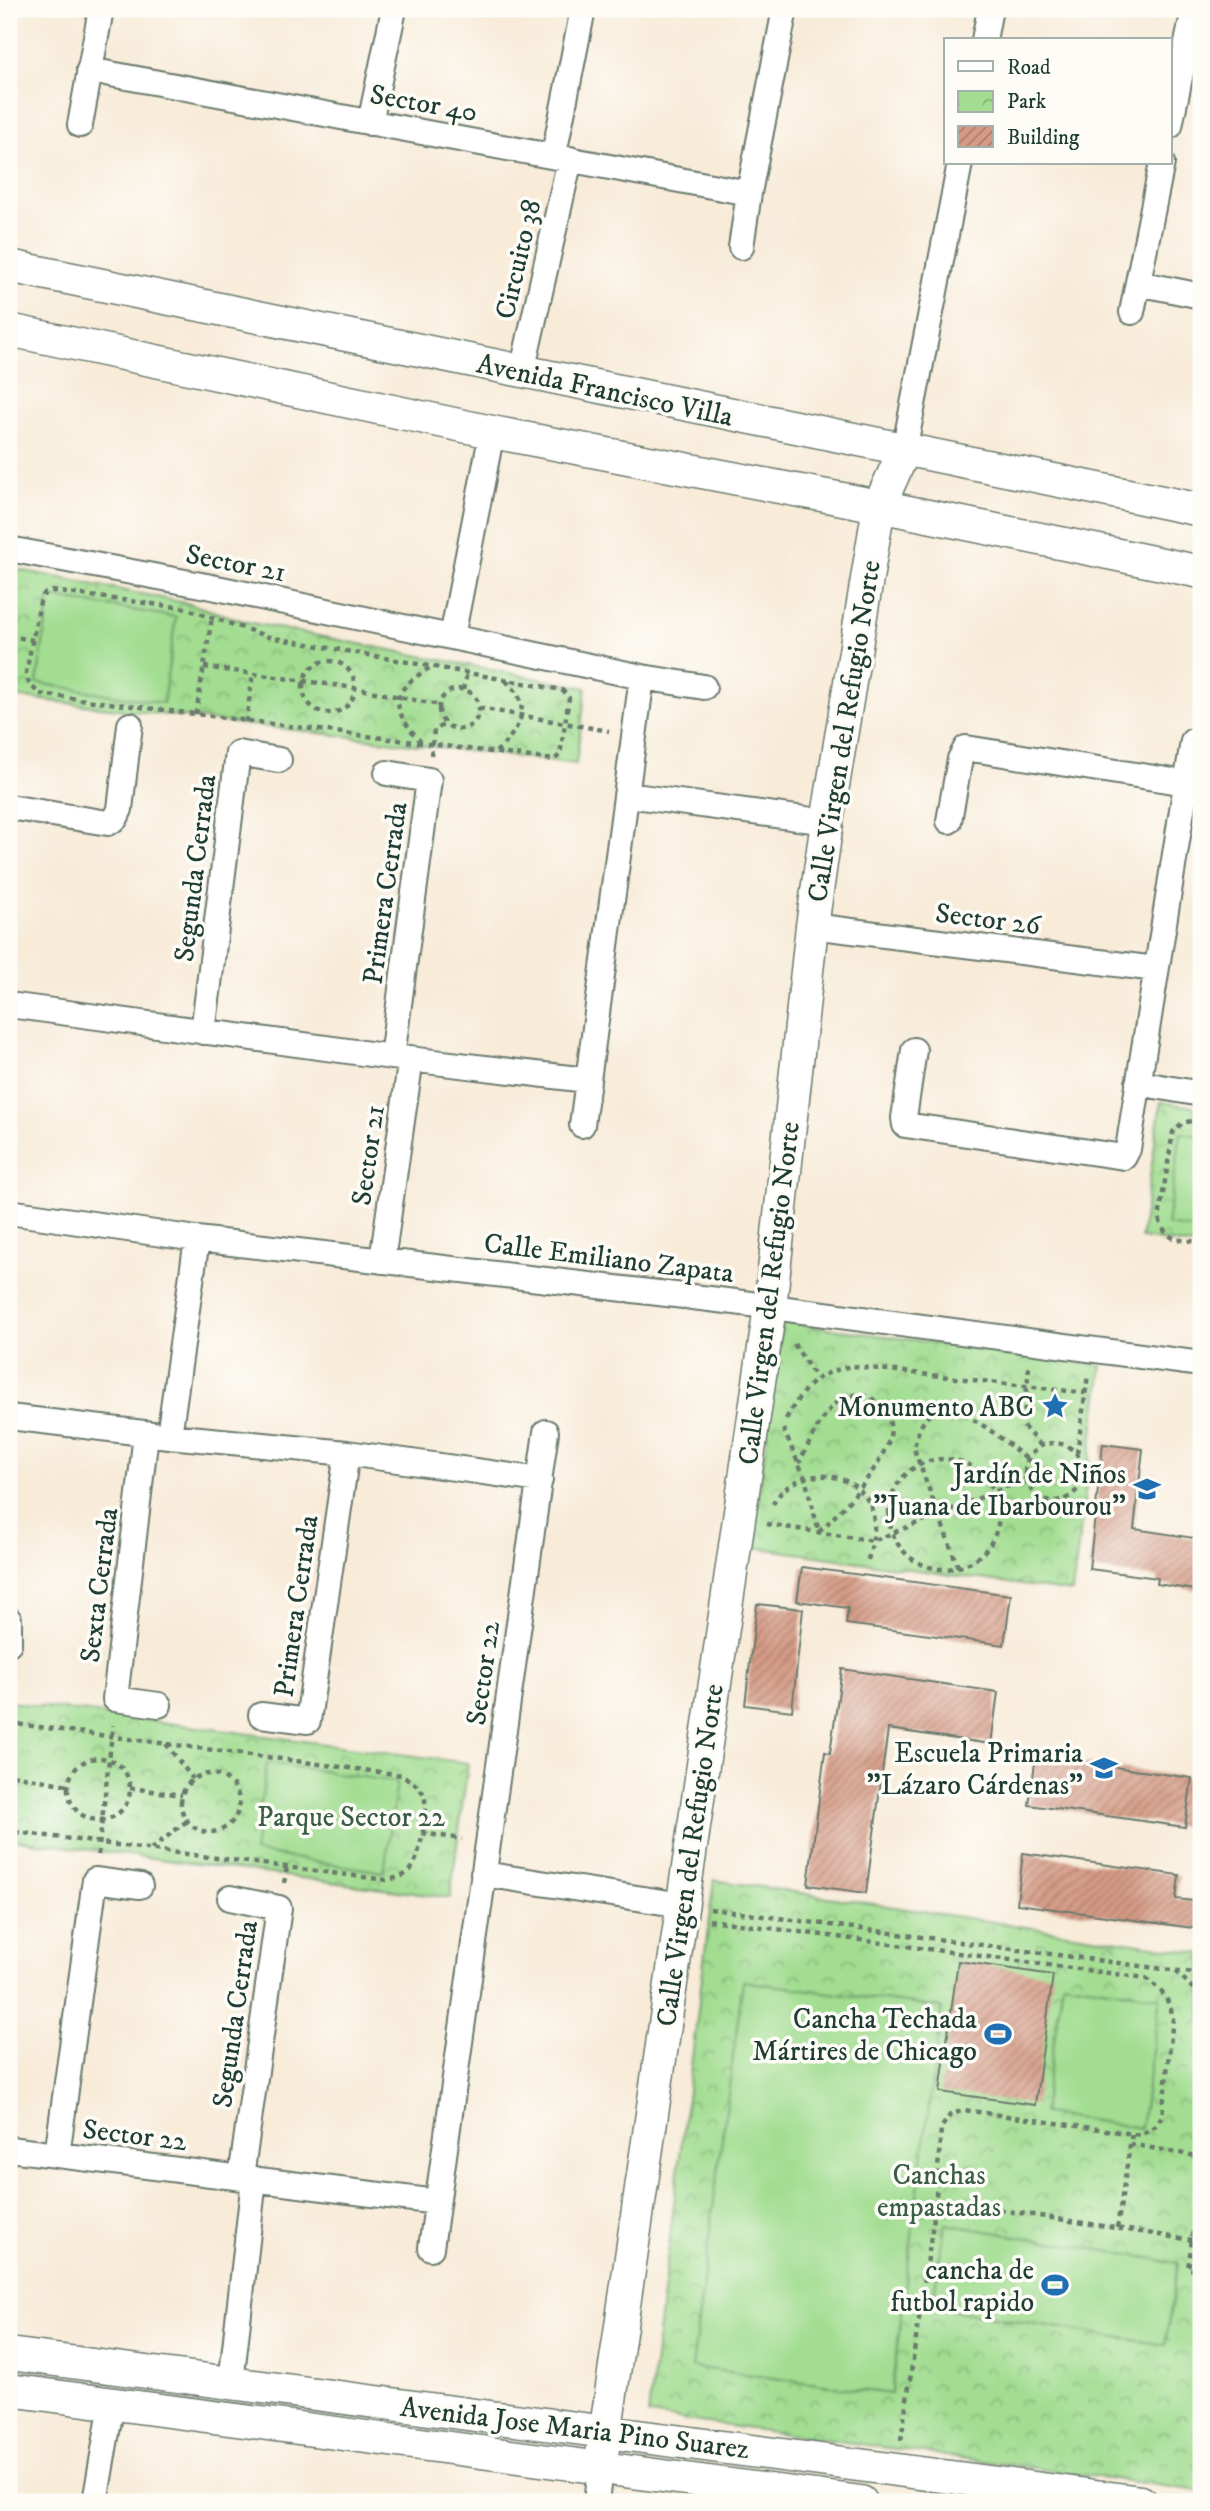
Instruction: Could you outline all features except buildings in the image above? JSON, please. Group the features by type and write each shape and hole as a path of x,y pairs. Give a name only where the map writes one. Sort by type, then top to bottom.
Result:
{"street":[{"path":"79,124 101,9"},
{"path":"370,123 394,9"},
{"name":"Circuito 38","path":"522,372 562,157 583,9"},
{"path":"741,247 785,9"},
{"path":"984,38 990,9"},
{"path":"1172,116 1194,9"},
{"name":"Sector 40","path":"89,70 749,193"},
{"name":"Calle Virgen del Refugio Norte","path":"600,2469 770,1307 812,926 827,822 879,506 904,451 960,164"},
{"path":"1132,312 1162,164"},
{"name":"Avenida Francisco Villa","path":"9,266 1201,510"},
{"path":"1138,284 1201,296"},
{"path":"9,330 492,432 879,506 1201,572"},
{"path":"452,637 492,432"},
{"name":"Sector 21","path":"9,549 217,588 642,677 704,687"},
{"path":"582,1125 642,677"},
{"path":"9,807 108,823 116,818 120,809 130,725"},
{"path":"914,1050 905,1125 1124,1157 1128,1149 1193,741"},
{"path":"948,821 960,759 966,748 1186,782"},
{"name":"Segunda Cerrada","path":"203,1032 238,753 279,760"},
{"name":"Primera Cerrada","path":"387,773 429,780 402,1057"},
{"path":"627,795 827,822"},
{"name":"Sector 26","path":"812,926 1156,969"},
{"path":"9,1005 587,1080"},
{"name":"Sector 21","path":"382,1261 402,1057"},
{"path":"1138,1083 1201,1094"},
{"name":"Calle Emiliano Zapata","path":"9,1212 197,1239 770,1307 1201,1364"},
{"path":"157,1435 197,1239"},
{"path":"9,1417 157,1435 347,1452 540,1480"},
{"name":"Sector 22","path":"431,2248 546,1432"},
{"name":"Sexta Cerrada","path":"157,1435 115,1699 159,1705"},
{"name":"Primera Cerrada","path":"261,1715 308,1721 347,1452"},
{"path":"9,1620 9,1643"},
{"path":"483,1874 681,1910"},
{"path":"57,2155 95,1880 140,1886"},
{"name":"Segunda Cerrada","path":"230,1898 279,1908 248,2178"},
{"name":"Sector 22","path":"9,2149 437,2202"},
{"path":"231,2383 248,2178"},
{"name":"Avenida Jose Maria Pino Suarez","path":"9,2354 1142,2502"},
{"name":"Avenida Jose Maria Pino Suarez","path":"9,2390 600,2469 795,2498 861,2502"},
{"path":"95,2502 112,2403"},
{"path":"596,2502 600,2469"}],"path":[{"path":"196,714 217,588"},
{"path":"52,591 184,608 212,618 269,637 562,691 569,698 560,755 554,760 38,694 29,683 26,673 40,601 44,594 52,591"},
{"path":"9,636 33,640"},
{"path":"329,660 331,649"},
{"path":"329,660 345,666 351,672 355,688 348,704 334,712 325,712 310,704 305,697 304,680 313,666 329,660"},
{"path":"204,667 355,688 439,705"},
{"path":"421,743 399,711 398,697 402,688 412,678 431,667"},
{"path":"238,753 247,721 253,673"},
{"path":"495,752 508,740 521,716 522,701 517,690 506,680"},
{"path":"463,690 474,696 479,708 478,715 470,726 457,729 445,724 439,712 439,705 445,694 451,691 463,690"},
{"path":"479,708 633,735"},
{"path":"429,780 434,730 445,724"},
{"path":"1201,1123 1182,1123 1174,1132 1158,1218 1162,1231 1170,1238 1201,1242"},
{"path":"1032,1341 1023,1426 1041,1446"},
{"path":"1077,1454 1060,1444 1041,1446 1028,1460 1026,1479 1030,1488 1036,1495 1054,1501 1063,1500 1078,1489 1082,1480 1084,1471 1077,1454 1091,1349"},
{"path":"782,1426 802,1391 816,1378 833,1369 853,1366 1085,1393"},
{"path":"799,1463 830,1407 843,1398 858,1394 874,1399 885,1409 891,1422 888,1442 859,1491 819,1532"},
{"path":"958,1567 914,1449 916,1434 924,1421 939,1411 956,1411 977,1421 1028,1460"},
{"path":"939,1458 957,1460 974,1467 988,1479 994,1492 1000,1514 996,1532 988,1548 975,1560 958,1567 941,1569 923,1565 908,1555 896,1542 890,1524 889,1506 895,1488 906,1474 920,1464 939,1458"},
{"path":"763,1536 767,1515 778,1495 795,1481 818,1474 840,1478 859,1491 871,1508 875,1532 867,1563"},
{"path":"805,1478 819,1532"},
{"path":"765,1523 873,1541 1026,1479"},
{"path":"95,1880 115,1699"},
{"path":"9,1723 402,1775 423,1794 426,1804 418,1855 412,1869 400,1877 386,1880 9,1831"},
{"path":"166,1744 193,1779"},
{"path":"86,1760 109,1760 123,1770 128,1779 130,1788 124,1807 117,1814 102,1820 88,1819 79,1813 68,1795 71,1775 86,1760"},
{"path":"210,1774 228,1781 234,1788 238,1805 231,1823 214,1832 204,1832 187,1821 183,1813 182,1795 193,1779 210,1774"},
{"path":"10,1775 68,1785"},
{"path":"130,1788 182,1795"},
{"path":"150,1849 187,1821"},
{"path":"422,1833 487,1843"},
{"path":"681,1910 1201,1974"},
{"path":"681,1910 1146,1978 1158,1987 1171,2004 1173,2020 1162,2116 1155,2126 1141,2135 964,2110 950,2115 942,2128 935,2210 897,2469"},
{"path":"1176,1970 1201,1997"},
{"path":"1117,2228 1132,2133"},
{"path":"1130,2144 1201,2157"},
{"path":"1201,2172 1188,2269 1201,2271"},
{"path":"935,2210 950,2202 1192,2240"}],"green space":[{"path":"10,568 187,603 247,622 586,688 576,764 9,696"},
{"path":"50,597 176,617 163,703 37,683"},
{"path":"1161,1102 1201,1108 1201,1247 1141,1238"},
{"path":"1181,1133 1201,1136 1201,1230 1167,1225"},
{"path":"782,1322 1102,1366 1072,1592 752,1547"},
{"name":"Parque Sector 22","path":"9,1702 468,1763 450,1898 9,1839"},
{"path":"267,1763 397,1782 384,1872 254,1852"},
{"name":"Canchas empastadas","path":"714,1880 1201,1953 1201,2491 648,2415"},
{"path":"743,1981 942,2008 891,2394 692,2367"},
{"path":"1063,1982 1160,1997 1141,2128 1043,2113"},
{"name":"cancha de futbol rapido","path":"945,2224 1178,2263 1165,2345 932,2307"}],"place":[{"name":"Monumento ABC","path":"1055,1406"},
{"name":"Jardín de Niños \"Juana de Ibarbourou\"","path":"1147,1489"},
{"name":"Escuela Primaria \"Lázaro Cárdenas\"","path":"1104,1768"},
{"name":"Cancha Techada Mártires de Chicago","path":"998,2034"},
{"name":"cancha de futbol rapido","path":"1055,2285"}]}
